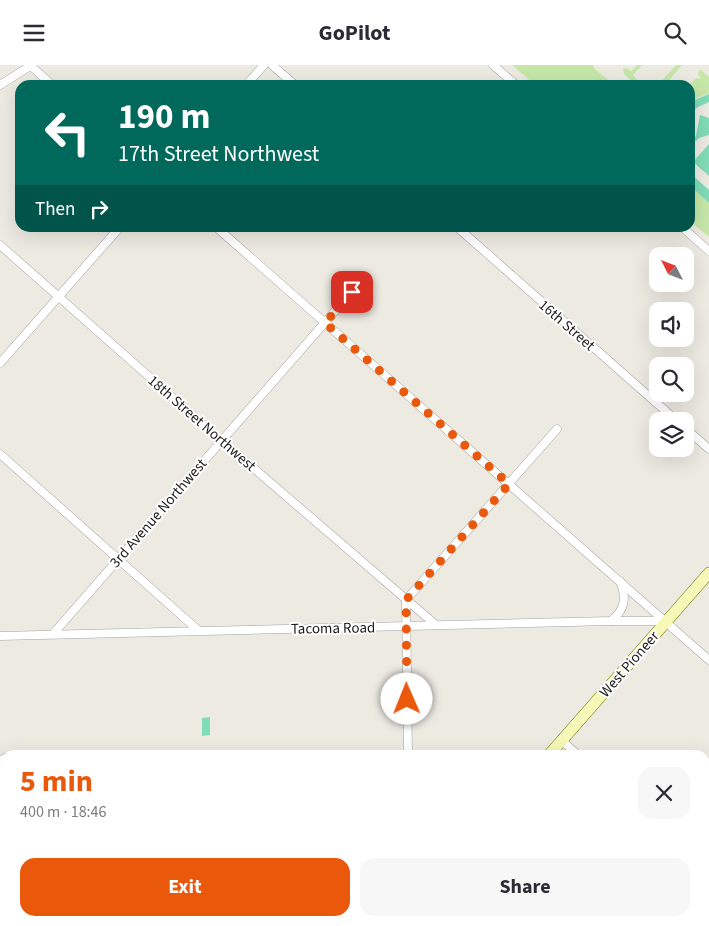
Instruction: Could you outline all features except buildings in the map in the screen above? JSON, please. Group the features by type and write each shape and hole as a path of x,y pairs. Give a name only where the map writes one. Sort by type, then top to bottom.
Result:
{"main road":[{"name":"West Pioneer","path":"554,750 709,573"}],"street":[{"path":"0,85 30,65 46,80"},
{"path":"250,80 264,65"},
{"path":"272,65 289,80"},
{"path":"493,65 510,80"},
{"path":"0,363 116,232"},
{"path":"222,232 709,660"},
{"name":"16th Street","path":"462,232 668,412"},
{"path":"688,232 709,251"},
{"name":"18th Street Northwest","path":"0,245 222,441 436,625"},
{"name":"3rd Avenue Northwest","path":"53,634 362,280"},
{"path":"408,750 406,600 557,429"},
{"path":"694,436 709,449"},
{"path":"0,454 199,631"},
{"path":"611,621 621,612 624,603 624,593 619,579"},
{"name":"Tacoma Road","path":"0,636 665,621"},
{"path":"562,741 572,750"}],"green space":[{"path":"512,65 593,65 608,80 529,80"},
{"path":"637,65 642,65 633,75 637,80 631,80 624,74 623,69 626,68 631,71"},
{"path":"676,65 682,65 669,80 662,80"},
{"path":"700,69 709,77 709,93 695,99 694,80 696,78 701,79 698,74"},
{"path":"709,94 709,102 695,109 695,100"},
{"path":"700,115 709,118 709,135 696,141"},
{"path":"709,144 709,176 695,164 695,160"},
{"path":"695,177 709,190 709,203 695,190"},
{"path":"695,190 709,203 709,237 695,225"},
{"path":"210,717 210,735 202,736 202,718"}],"route":[{"path":"352,292 325,323 509,484 406,600 407,699"}]}
